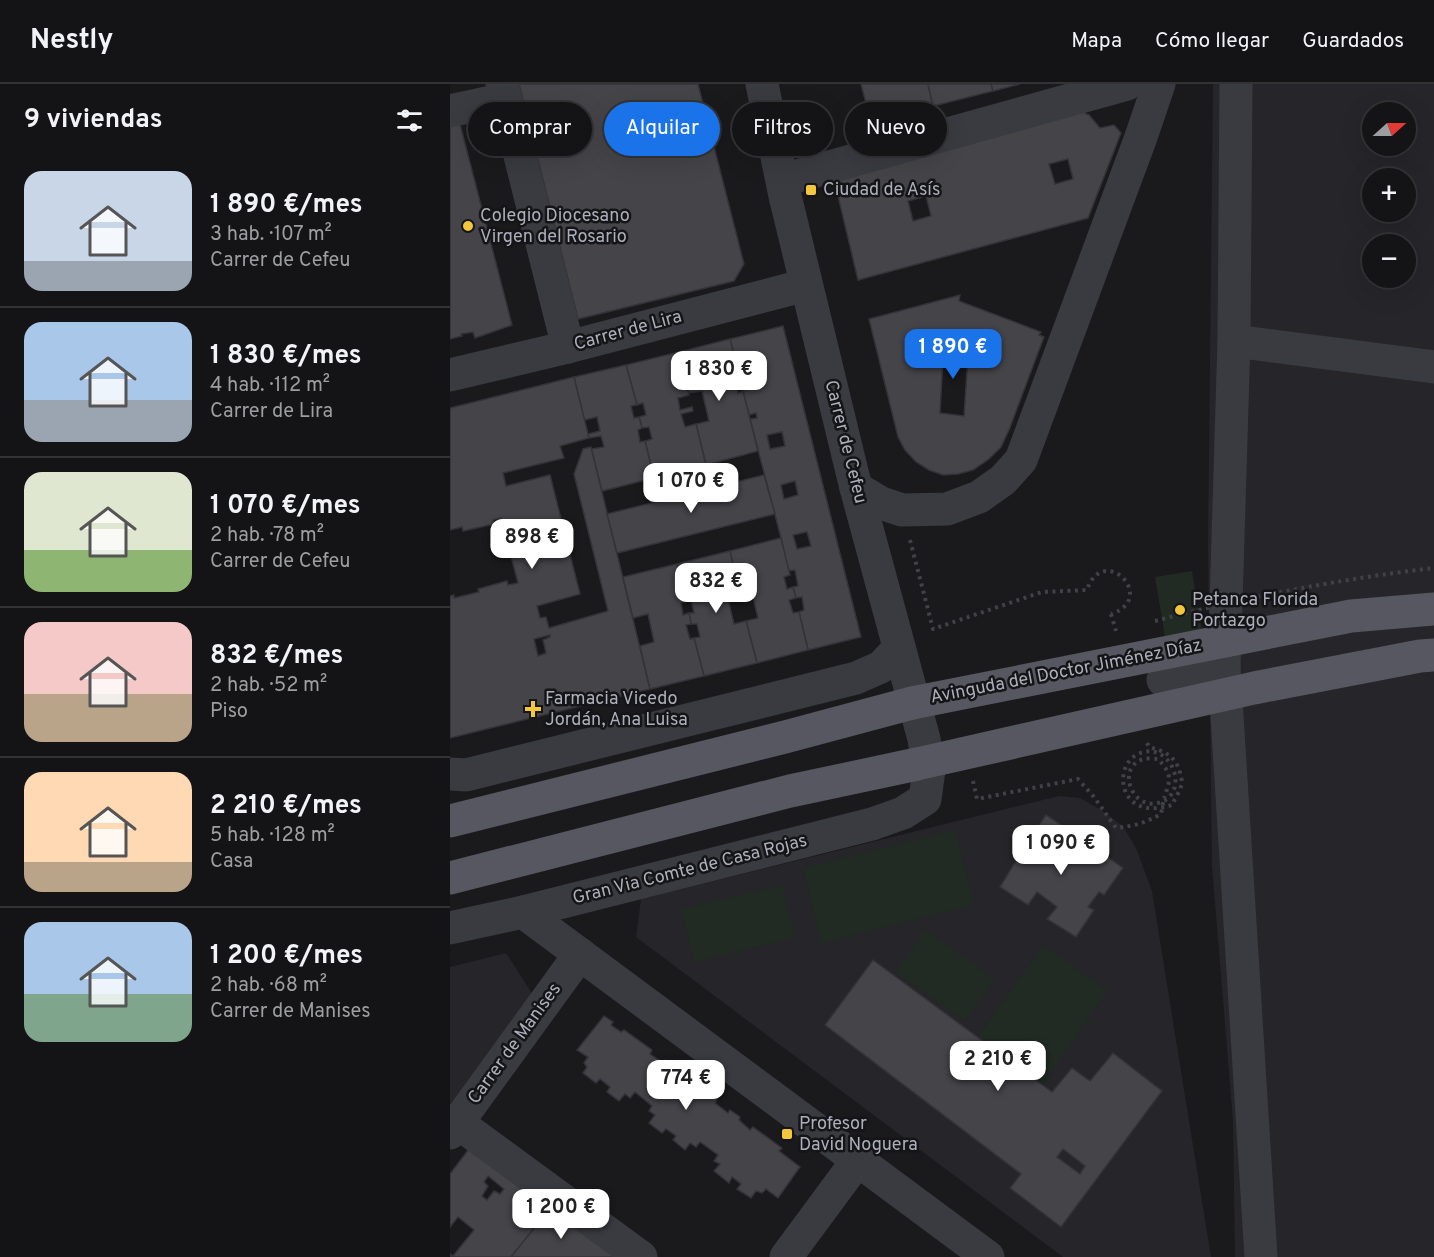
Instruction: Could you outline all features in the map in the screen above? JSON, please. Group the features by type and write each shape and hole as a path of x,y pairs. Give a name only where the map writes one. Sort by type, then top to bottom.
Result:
{"main road":[{"name":"Avinguda del Doctor Jiménez Díaz","path":"450,821 912,703 1351,616 1434,609"},
{"path":"450,879 790,791 1254,688 1420,656 1434,656"}],"street":[{"name":"Carrer de Cefeu","path":"762,84 806,285 856,488 924,738 929,770 925,799"},
{"path":"783,180 1127,84"},
{"path":"856,488 881,503 902,510 947,508 979,497 1003,480 1021,460 1142,137 1159,84"},
{"path":"1236,84 1234,341 1224,668 1261,1257"},
{"path":"450,111 504,91 568,347"},
{"name":"Carrer de Lira","path":"450,375 806,285"},
{"path":"1234,341 1434,368"},
{"path":"450,774 466,775 856,678 881,666 898,648"},
{"path":"1163,681 1224,668"},
{"name":"Gran Via Comte de Casa Rojas","path":"450,928 523,912 872,824 903,813 925,799"},
{"path":"523,912 988,1257"},
{"name":"Carrer de Manises","path":"454,1128 580,954"},
{"path":"454,1128 641,1257"},
{"path":"786,1257 857,1161"}],"path":[{"path":"902,510 933,629 1042,592 1087,590 1090,581 1097,574 1106,571 1123,578 1129,586 1130,595 1127,604 1120,611 1112,614 1115,631 1126,628"},
{"path":"1149,622 1217,605 1333,582 1434,568"},
{"path":"972,775 977,799 1078,778 1116,828 1132,826 1147,822 1161,814 1164,798 1170,781 1167,768 1158,759 1144,759 1134,764 1129,774 1130,787 1136,797 1147,804 1159,803 1168,799 1176,784 1170,761 1161,755 1151,751 1131,758 1123,769 1124,788 1131,800 1149,808 1163,808 1172,805 1182,783 1175,760 1163,751 1149,747 1147,743"}],"shaded area":[{"path":"1213,84 1434,84 1434,1257 1235,1257 1233,1121 1212,866 1208,544"},
{"name":"Petanca Florida Portazgo","path":"1192,571 1204,642 1167,649 1155,577"},
{"path":"1059,796 1080,798 1123,826 1136,848 1152,891 1211,1257 1063,1257 636,937 641,899"},
{"path":"955,830 974,905 821,943 803,868"},
{"path":"783,885 795,938 694,962 681,909"},
{"path":"925,930 995,979 965,1021 895,972"},
{"path":"1043,945 1108,991 1043,1084 977,1038"},
{"path":"506,953 535,998 450,1112 450,967"}],"building":[{"path":"519,84 698,84 703,102 604,102 604,156 716,156 744,264 734,281 578,319 537,156 592,156 592,102 524,102"},
{"path":"861,84 928,84 932,102 866,102"},
{"path":"928,84 991,84 993,91 947,102 932,102"},
{"path":"991,84 1020,84 993,91"},
{"path":"1085,111 1100,128 1114,125 1121,133 1088,218 858,280 833,175 908,156 947,156 947,146","holes":["1068,159 1073,179 1055,184 1049,164","926,196 931,216 913,221 908,201"]},
{"name":"Colegio Diocesano Virgen del Rosario","path":"460,124 512,325 475,338 473,332 450,339 450,126"},
{"path":"960,295 959,301 1041,332 1039,335 1044,337 1009,430 1001,447 989,459 973,470 943,475 916,462 905,450 898,437 869,319","holes":["957,336 969,341 964,416 940,413 944,340"]},
{"path":"783,326 861,637 808,650 799,612 804,610 802,597 796,598 793,587 798,586 795,570 788,571 750,419 757,418 756,413 749,415 743,391 750,389 746,372 739,374 730,339","holes":["782,432 785,446 770,449 767,435","795,481 798,495 784,499 781,485","807,532 811,546 797,549 793,535"]},
{"path":"730,339 739,374 733,376 738,393 743,391 758,451 706,465 696,424 709,421 702,391 689,393 679,352"},
{"path":"679,352 689,395 678,398 680,410 692,407 693,411 681,414 685,427 696,424 706,465 654,478 645,441 652,439 649,427 642,428 639,417 646,415 643,403 637,405 626,365"},
{"path":"626,365 637,405 631,406 634,418 639,417 642,428 638,430 640,442 645,441 654,478 602,491 591,449 604,447 601,436 589,438 588,434 600,431 597,417 584,420 574,377"},
{"path":"574,377 589,438 560,446 564,458 503,473 506,486 550,475 580,594 537,606 540,618 546,617 549,628 608,611 574,474 583,449 591,447 650,689 450,738 450,596 454,595 454,598 479,592 478,589 507,581 508,585 518,583 501,518 493,520 494,524 463,531 462,527 450,530 450,408","holes":["550,635 543,640 546,653 538,656 534,639"]},
{"path":"764,475 775,514 617,553 607,514"},
{"path":"781,538 790,575 784,577 787,589 793,587 796,598 789,600 793,613 799,612 808,650 757,663 746,621 758,618 751,589 739,592 730,551"},
{"path":"730,551 739,592 727,595 734,624 746,621 757,663 704,676 694,638 700,637 697,624 691,624 689,613 694,613 691,600 686,601 677,564"},
{"path":"677,564 686,601 681,603 683,615 689,613 691,624 686,625 690,639 694,638 704,676 650,689 640,646 654,642 648,614 633,618 623,577"},
{"path":"1046,815 1075,834 1067,848 1086,862 1095,848 1123,868 1104,895 1099,892 1088,907 1094,910 1076,937 1047,919 1057,907 1037,892 1028,905 1000,887 1017,859 1022,862 1033,847 1027,843"},
{"path":"873,960 1052,1092 1072,1068 1090,1081 1113,1053 1162,1091 1061,1227 1010,1188 1021,1174 825,1025","holes":["1063,1149 1085,1166 1080,1174 1057,1157"]},
{"path":"604,1016 613,1022 611,1025 621,1032 624,1030 652,1050 650,1054 663,1063 665,1060 675,1069 674,1072 687,1082 689,1078 717,1100 715,1103 728,1113 730,1110 740,1117 739,1120 750,1130 753,1127 782,1148 779,1151 800,1167 778,1198 766,1189 762,1193 756,1191 751,1198 737,1189 741,1184 732,1177 729,1183 714,1171 720,1164 714,1161 718,1155 700,1142 696,1147 690,1143 685,1150 673,1140 676,1136 666,1129 662,1133 649,1123 655,1115 649,1111 652,1106 635,1092 630,1098 625,1094 619,1101 607,1092 610,1087 600,1079 596,1083 583,1073 587,1067 584,1063 588,1057 577,1050"},
{"path":"472,1145 553,1205 511,1257 450,1257 450,1254 453,1256 474,1230 458,1217 450,1227 450,1174","holes":["488,1176 504,1189 500,1194 494,1191 487,1200 482,1196 488,1186 484,1182"]},
{"path":"553,1205 618,1257 511,1257"}],"place":[{"name":"Ciudad de Asís","path":"811,190"},
{"name":"Colegio Diocesano Virgen del Rosario","path":"468,226"},
{"name":"Petanca Florida Portazgo","path":"1180,610"},
{"name":"Farmacia Vicedo Jordán, Ana Luisa","path":"533,709"},
{"name":"Profesor David Noguera","path":"787,1134"}]}
